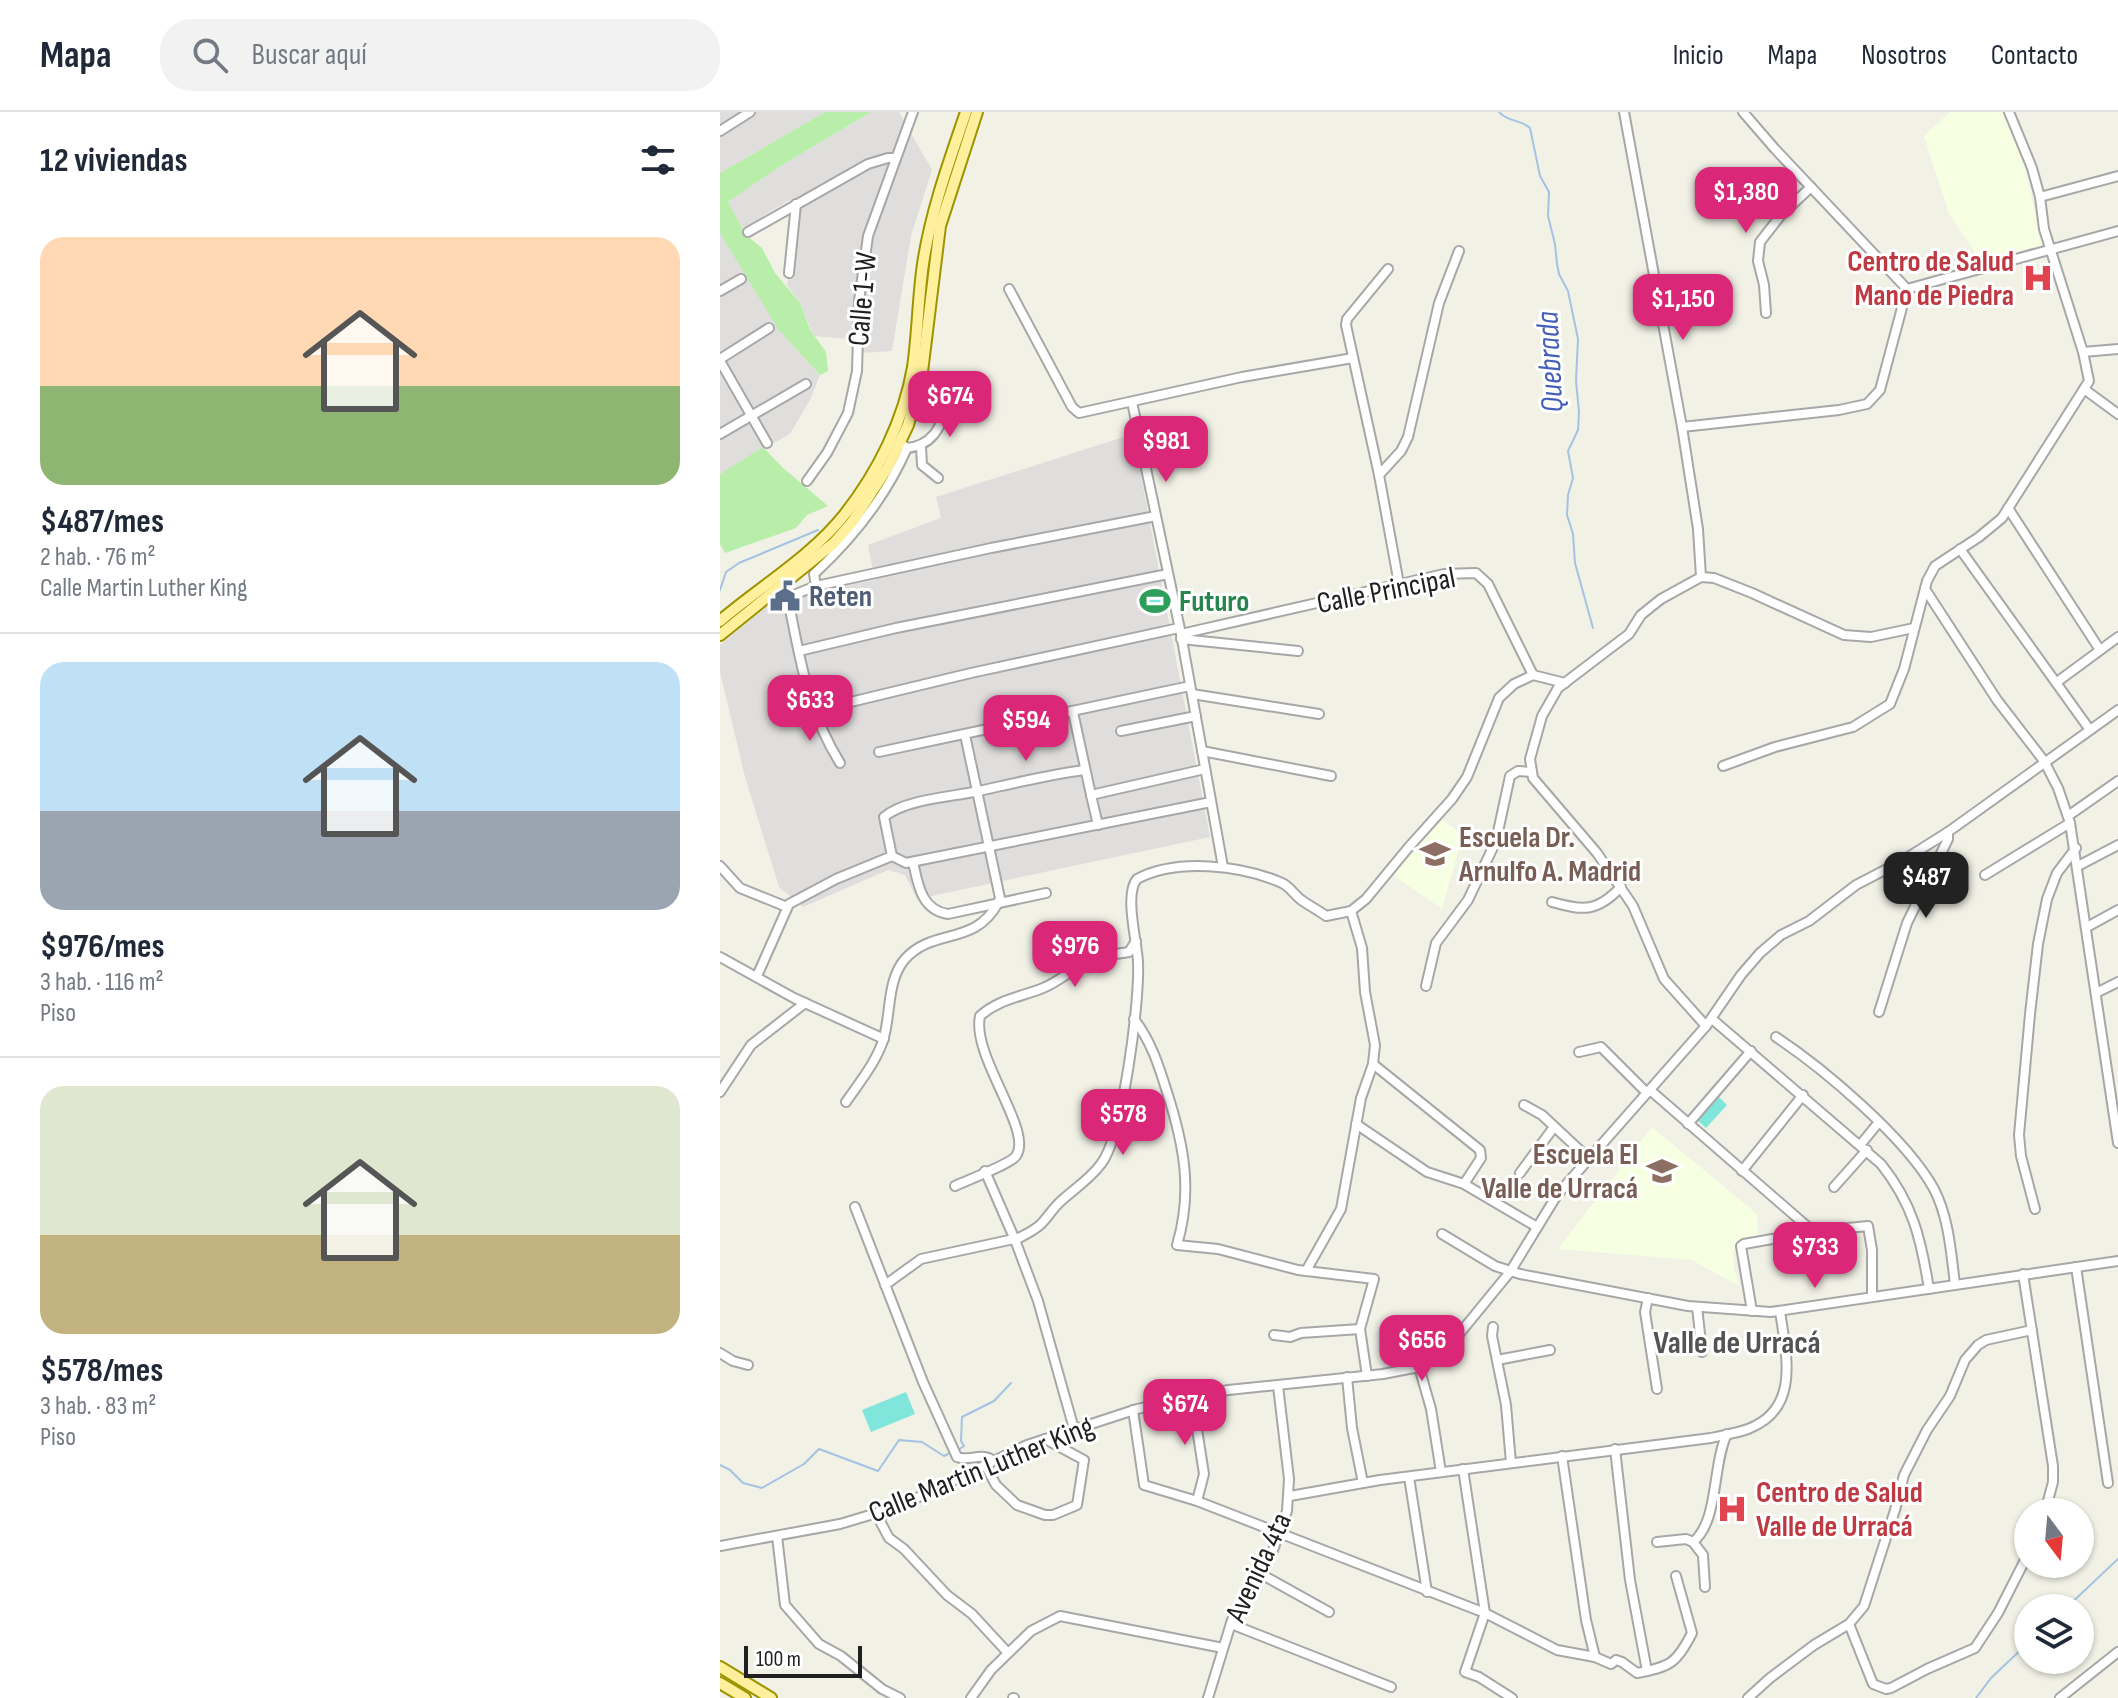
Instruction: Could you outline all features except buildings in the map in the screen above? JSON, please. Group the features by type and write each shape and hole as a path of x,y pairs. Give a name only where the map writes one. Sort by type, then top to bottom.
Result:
{"main road":[{"path":"720,621 825,535 851,505 880,463 897,422 912,370 930,224 966,112"},
{"path":"720,635 834,543 870,497 903,445 922,372 940,226 977,112"},
{"path":"720,1667 771,1698"},
{"path":"720,1683 745,1698"}],"street":[{"name":"Calle 1-W","path":"807,481 827,453 848,413 857,371 859,301 868,236 913,112"},
{"path":"1624,112 1682,427 1698,529 1701,577"},
{"path":"1743,112 1907,289"},
{"path":"1723,766 1775,747 1853,727 1890,704 1904,669 1925,589 1935,566 2002,518 2089,381 2083,352 2044,229 2032,168 2010,112"},
{"path":"720,131 746,113"},
{"path":"748,232 868,164 895,158"},
{"path":"2040,197 2118,176"},
{"path":"1766,313 1758,261 1760,242 1781,215 1811,187"},
{"path":"789,273 796,204"},
{"path":"1907,289 2118,231"},
{"path":"1379,475 1401,451 1408,437 1439,303 1459,251"},
{"path":"1388,269 1347,319 1346,325 1399,584"},
{"path":"720,291 741,279"},
{"path":"1009,289 1072,407 1079,413 1242,377 1353,358"},
{"path":"1682,427 1839,410 1867,404 1880,390 1907,289"},
{"path":"767,443 720,360 769,328"},
{"path":"2083,352 2118,349"},
{"path":"720,434 806,384"},
{"path":"2084,389 2118,414"},
{"path":"816,586 814,574 853,536 894,475 903,445 921,447 932,439 954,394"},
{"path":"1132,402 1191,690 1223,867"},
{"path":"921,447 922,465 938,478"},
{"path":"2008,508 2100,650"},
{"path":"840,763 827,743 806,690 790,609 791,596 816,586 1156,516"},
{"path":"1960,549 2090,730"},
{"name":"Calle Principal","path":"815,707 834,706 971,673 1180,634 1444,574 1476,573 1488,584 1533,675"},
{"path":"799,651 896,628 1168,574"},
{"path":"1914,628 1871,637 1844,635 1752,593 1714,578 1701,577 1661,599 1641,615 1629,634 1558,688 1542,716 1530,759 1532,772 1544,793 1597,853 1621,887 1644,928 1664,979 1709,1023 1751,1051 1864,1147 1896,1183 1911,1211 1923,1250 1929,1289"},
{"path":"1925,589 1997,700 2044,761 2069,819 2076,848 2118,1143"},
{"path":"1180,634 1298,651"},
{"path":"2057,682 2118,637"},
{"path":"885,1285 921,1259 1015,1240 1039,1226 1103,1163 1122,1106 1133,1018 1139,965 1131,894 1137,879 1187,866 1223,867 1284,883 1326,916 1351,911 1366,899 1452,799 1467,777 1499,698 1514,684 1533,675 1565,683"},
{"path":"879,752 1191,690 1319,714"},
{"name":"Calle Martin Luther King","path":"720,1546 840,1524 880,1512 1045,1439 1133,1410 1228,1390 1367,1376 1419,1367 1434,1358 1460,1333 1510,1272 1557,1195 1709,1023 1741,975 1781,935 1809,921 1856,885 1948,832 2118,710"},
{"path":"1073,712 1098,825"},
{"path":"1121,731 1196,716"},
{"path":"846,1102 884,1039 890,995 902,963 914,951 929,943 977,928 1000,898 965,735"},
{"path":"1202,751 1331,776"},
{"path":"1091,795 1205,769"},
{"path":"892,856 884,817 888,813 1011,782 1084,770"},
{"path":"1426,986 1436,943 1468,900 1496,841 1510,776 1518,771 1532,772"},
{"path":"1985,875 2069,819 2118,781"},
{"path":"892,856 906,863 913,862 1211,802"},
{"path":"1879,1012 1907,923 1948,839 1948,832"},
{"path":"2078,866 2118,845"},
{"path":"2035,1209 2021,1156 2019,1135 2034,972 2047,899 2061,866 2076,848"},
{"path":"757,976 787,907 812,891 892,856"},
{"path":"913,862 924,900 937,912 948,914 1046,893"},
{"path":"720,866 740,888 787,907"},
{"path":"1552,902 1571,907 1596,907 1621,887"},
{"path":"2087,927 2118,910"},
{"path":"1306,1271 1341,1209 1361,1098 1373,1064 1375,1045 1365,992 1362,948 1351,911"},
{"path":"955,1186 1008,1163 1017,1154 1020,1142 1010,1109 986,1058 979,1031 980,1016 1008,998 1044,988 1094,958 1129,952 1136,940"},
{"path":"720,957 805,1003 884,1039"},
{"path":"2096,993 2118,982"},
{"path":"720,1092 751,1045 805,1003"},
{"path":"1133,1018 1144,1032 1155,1057 1184,1150 1185,1190 1177,1245 1218,1249 1306,1271 1374,1279 1360,1329 1367,1376"},
{"path":"1776,1037 1797,1051 1879,1122 1914,1159 1934,1190 1949,1236 1955,1284"},
{"path":"1579,1052 1601,1047 1649,1092 1809,1228 1817,1231"},
{"path":"1688,1124 1751,1051"},
{"path":"1373,1064 1480,1150 1481,1158 1464,1184"},
{"path":"1742,1171 1803,1095"},
{"path":"1524,1105 1542,1115 1588,1158"},
{"path":"1834,1187 1879,1122"},
{"path":"1356,1124 1427,1172 1464,1184 1537,1227"},
{"path":"1520,1173 1554,1127"},
{"path":"985,1171 1038,1301 1074,1429"},
{"path":"855,1207 957,1457 986,1457 996,1485 1017,1505 1053,1515 1077,1505 1084,1460 1045,1439"},
{"path":"1752,1311 1741,1246 1817,1231 1868,1226 1872,1250 1872,1297"},
{"path":"1442,1234 1510,1272 1697,1307 1752,1311 1780,1311 2118,1261"},
{"path":"2076,1267 2108,1483"},
{"path":"2023,1274 2054,1474 2048,1498"},
{"path":"1648,1298 1645,1312 1657,1389"},
{"path":"1697,1307 1702,1352"},
{"path":"1290,1496 1750,1429 1777,1407 1784,1393 1788,1369 1780,1311"},
{"path":"1493,1327 1492,1336 1506,1405 1511,1463"},
{"path":"1274,1335 1290,1337 1301,1333 1360,1329"},
{"path":"1754,1696 1814,1645 1849,1624 1865,1604 1907,1467 1950,1396 1965,1360 1986,1340 2032,1330"},
{"path":"1497,1360 1550,1350"},
{"path":"722,1358 748,1365"},
{"path":"1419,1367 1431,1409 1441,1472"},
{"path":"1347,1377 1352,1428 1363,1483"},
{"name":"Avenida 4ta","path":"1208,1698 1231,1624 1279,1534 1290,1496 1278,1386"},
{"path":"1192,1397 1204,1474 1197,1501"},
{"path":"1133,1410 1144,1485 1197,1501 1485,1613 1557,1650 1595,1657 1611,1664 1616,1660 1637,1673 1665,1667 1681,1655 1692,1633 1676,1576"},
{"path":"1693,1542 1702,1535 1716,1483 1720,1449 1727,1434"},
{"path":"1615,1449 1630,1580 1647,1671"},
{"path":"1562,1456 1586,1620 1595,1657"},
{"path":"1463,1469 1485,1613 1465,1672 1479,1677 1512,1698"},
{"path":"1409,1477 1427,1592"},
{"path":"880,1512 881,1523 889,1538 904,1549 947,1595 972,1614 1008,1653"},
{"path":"777,1536 785,1605 819,1644 841,1656 882,1689 900,1698"},
{"path":"1657,1542 1686,1539 1693,1542 1703,1555 1705,1587"},
{"path":"1259,1573 1329,1612"},
{"path":"1849,1624 1873,1684 1891,1688 1975,1648 2016,1578"},
{"path":"971,1698 991,1670 1031,1631 1065,1615 1223,1648"},
{"path":"1231,1624 1391,1687"},
{"path":"2060,1698 2118,1652"}],"shaded area":[{"path":"720,112 825,112 720,173"},
{"path":"871,112 899,112 932,170 911,236 892,351 861,353 861,340 814,336 800,303 787,285 795,197 742,228 728,202 779,167"},
{"path":"1950,112 2004,114 2024,162 2042,245 1981,261 1949,214 1924,136"},
{"path":"720,233 788,340 820,375 810,400 790,434 720,474"},
{"path":"1133,434 1210,837 917,899 905,875 888,870 803,907 779,887 745,777 720,672 720,645 774,600 875,580 868,545 941,518 936,497"},
{"name":"Futuro","path":"1162,587 1167,613 1148,615 1142,590"},
{"name":"Escuela Dr. Arnulfo A. Madrid","path":"1442,820 1463,834 1442,909 1393,875"},
{"path":"1716,1094 1727,1105 1706,1128 1695,1118"},
{"name":"Escuela El Valle de Urracá","path":"1652,1127 1757,1214 1758,1238 1743,1241 1733,1251 1739,1286 1692,1260 1558,1249"},
{"path":"1384,1328 1397,1335 1418,1357 1419,1366 1383,1374 1376,1335 1377,1329"},
{"path":"906,1392 915,1414 871,1432 862,1410"}],"green space":[{"path":"825,112 871,112 779,167 728,202 742,228 748,232 747,236 762,248 775,273 800,303 811,331 826,352 828,371 820,375 778,329 720,233 720,173"},
{"path":"763,447 828,506 807,515 796,528 725,553 720,544 720,474"}],"waterway":[{"name":"Quebrada","path":"1499,112 1530,128 1540,176 1549,192 1548,216 1557,264 1568,291 1578,339 1578,430 1568,451 1573,478 1567,515 1573,534 1575,563 1593,628"},
{"path":"720,590 726,572 739,563 818,530"},
{"path":"958,1450 964,1446 961,1441 962,1417 994,1401 1011,1383"},
{"path":"720,1465 743,1483 762,1488 804,1464 819,1449 878,1471 899,1440 922,1442 944,1456 952,1452"},
{"path":"2081,1594 2118,1559"},
{"path":"1976,1698 2014,1656"}],"place":[{"name":"Centro de Salud Mano de Piedra","path":"2038,278"},
{"name":"Reten","path":"785,596"},
{"name":"Futuro","path":"1155,601"},
{"name":"Escuela Dr. Arnulfo A. Madrid","path":"1435,854"},
{"name":"Escuela El Valle de Urracá","path":"1662,1171"},
{"name":"Centro de Salud Valle de Urracá","path":"1732,1509"}],"district":[{"name":"Valle de Urracá","path":"1737,1342"}]}
